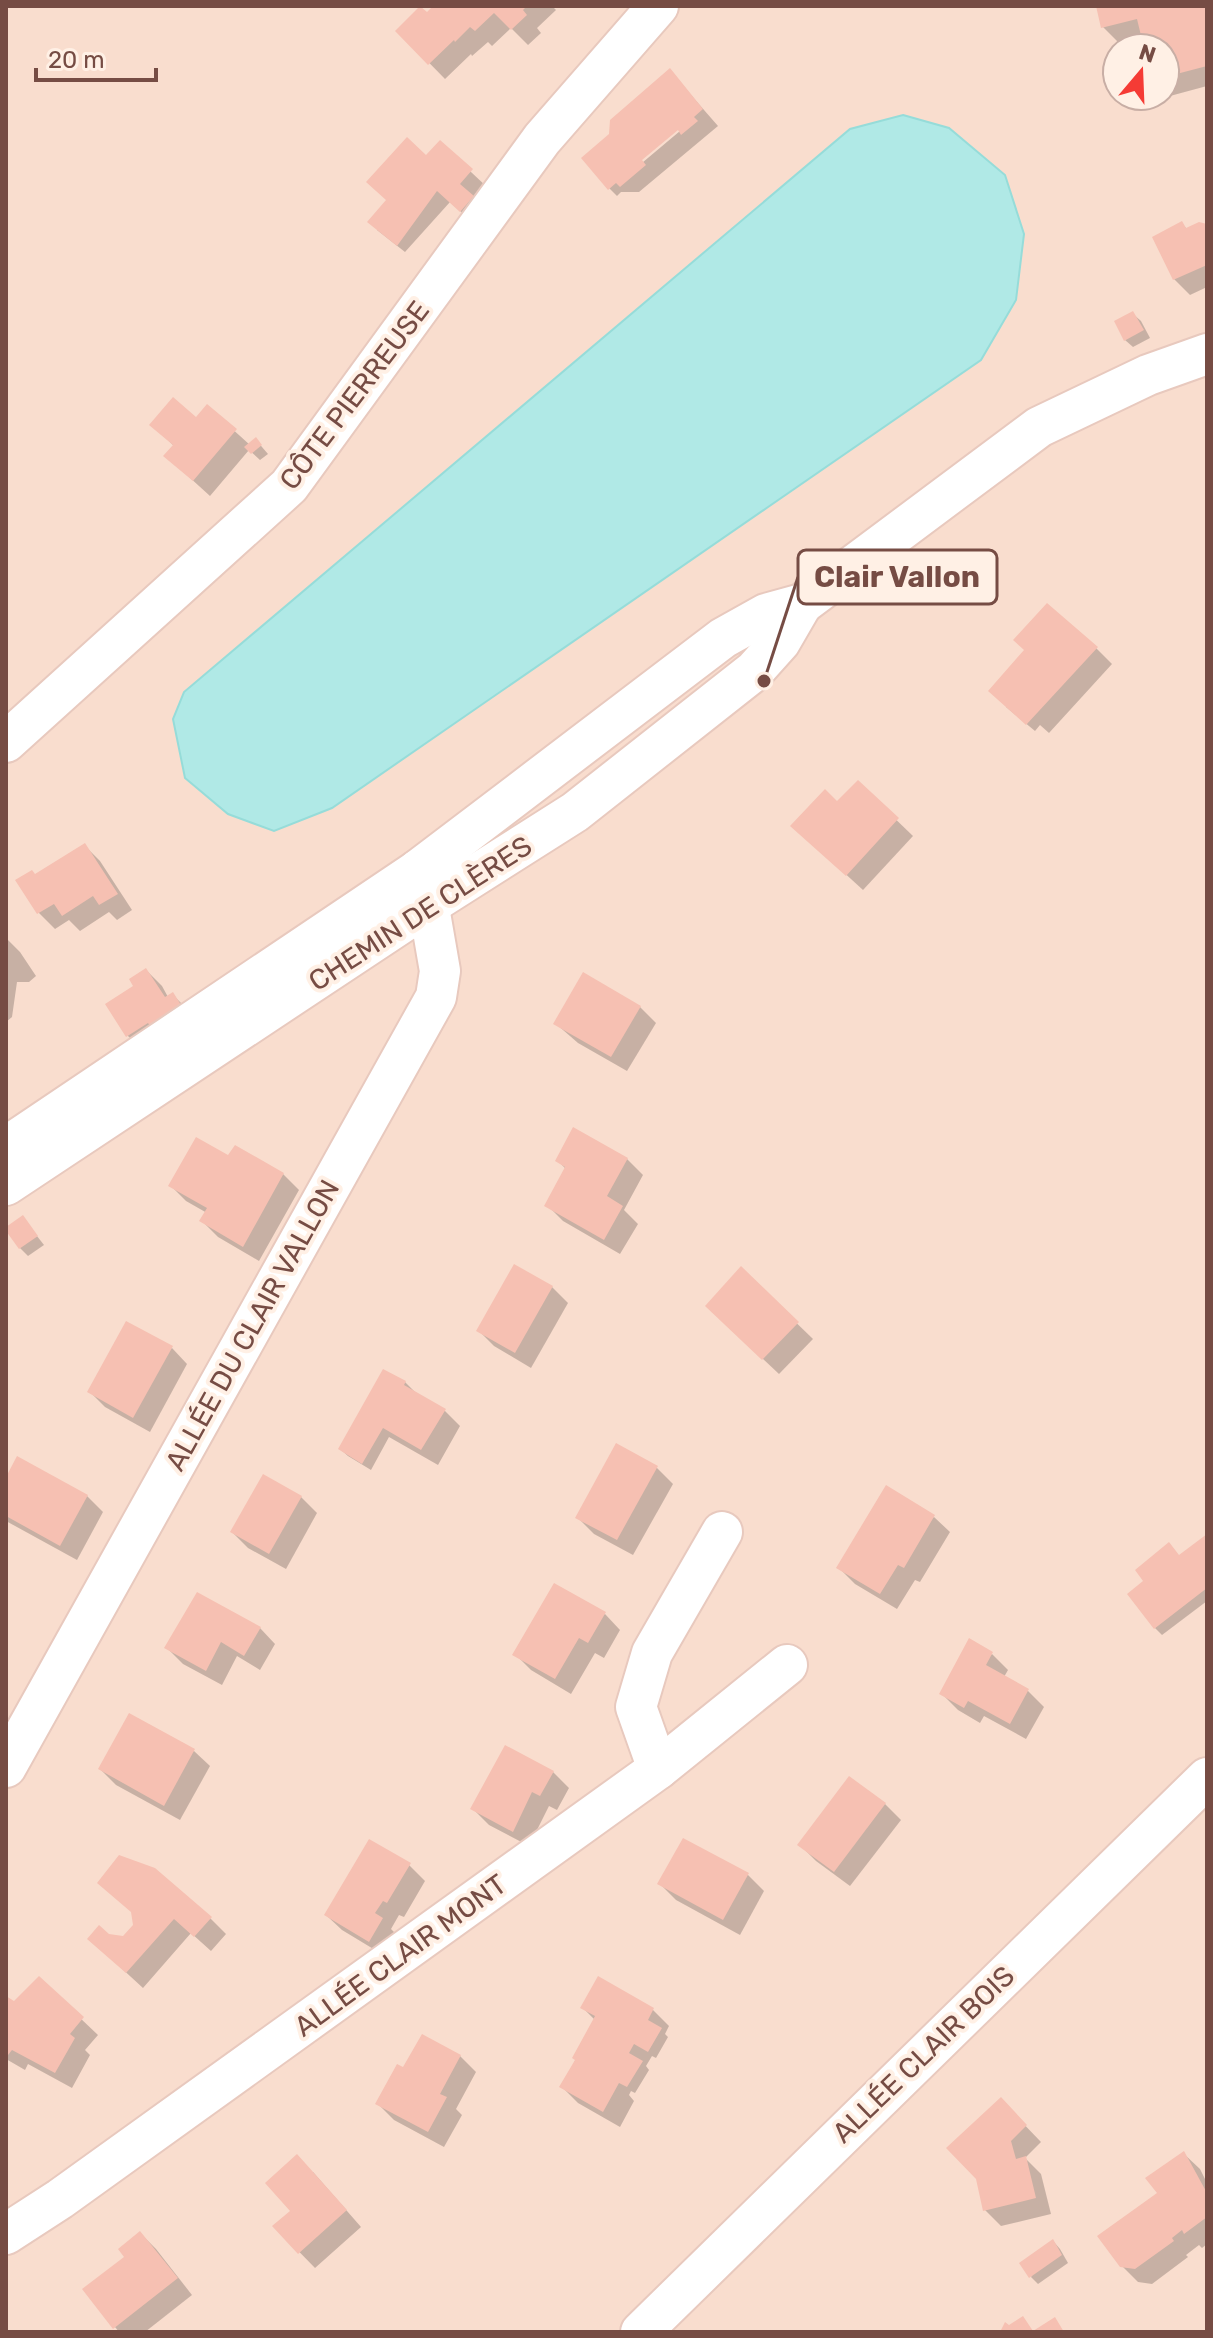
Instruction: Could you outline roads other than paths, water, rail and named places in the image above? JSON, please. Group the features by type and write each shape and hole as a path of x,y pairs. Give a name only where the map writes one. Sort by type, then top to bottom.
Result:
{"street":[{"name":"CÔTE PIERREUSE","path":"6,742 289,486 542,139 658,6"},
{"name":"CHEMIN DE CLÈRES","path":"6,1185 422,888 723,638 766,614 802,604 1039,427 1148,375 1207,354"},
{"name":"CHEMIN DE CLÈRES","path":"6,1147 422,888"},
{"name":"ALLÉE DU CLAIR VALLON","path":"6,1767 436,997 440,971 422,888"},
{"path":"658,1769 636,1707 652,1653 722,1532"},
{"name":"ALLÉE CLAIR MONT","path":"6,2234 73,2190 658,1769 787,1665"},
{"name":"ALLÉE CLAIR BOIS","path":"641,2332 1207,1778"}],"water":[{"path":"903,115 949,128 1005,175 1024,234 1016,300 981,360 332,808 274,831 228,814 185,778 173,719 184,692 850,129"}],"place":[{"name":"Clair Vallon","path":"764,681"}]}
